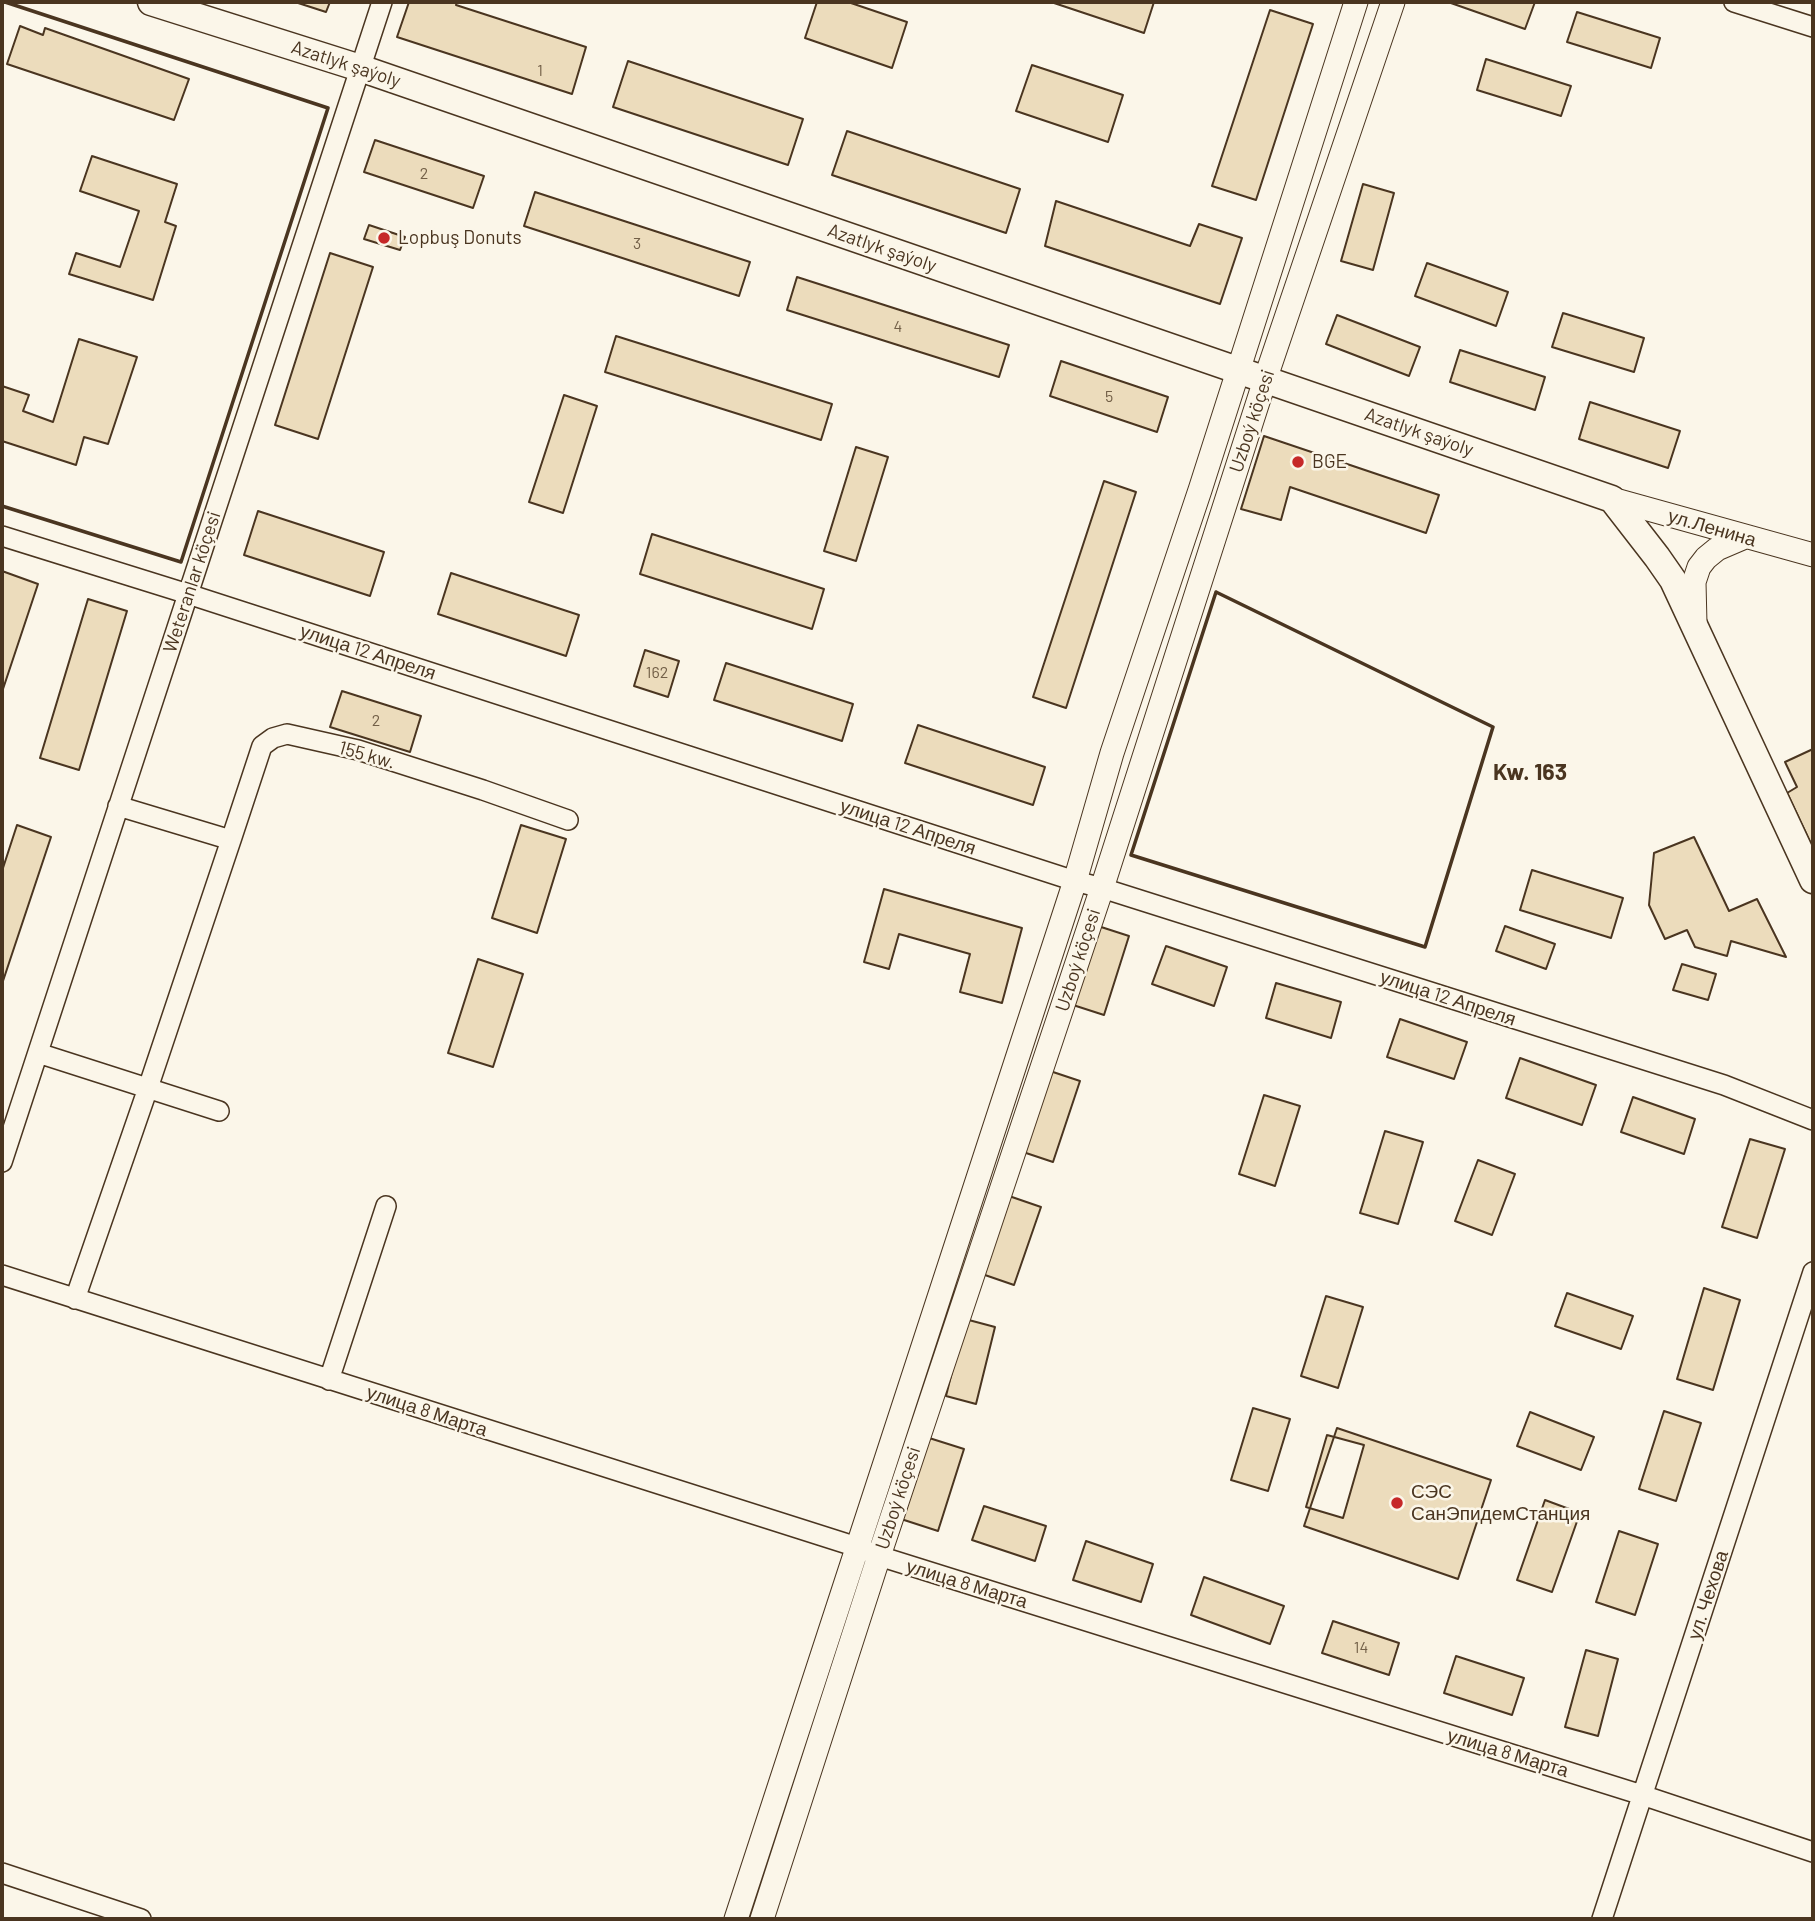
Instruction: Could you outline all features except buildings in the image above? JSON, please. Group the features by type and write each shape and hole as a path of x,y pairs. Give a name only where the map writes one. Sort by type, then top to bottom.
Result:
{"main road":[{"name":"Azatlyk şaýoly","path":"151,2 360,68 1612,499"},
{"path":"1612,499 1673,580 1813,880"}],"street":[{"name":"Weteranlar köçesi","path":"2,1162 382,2"},
{"name":"Uzboý köçesi","path":"762,1919 868,1552 1112,753 1356,2"},
{"name":"Uzboý köçesi","path":"736,1919 1102,888 1265,380 1393,2"},
{"path":"1734,2 1813,27"},
{"name":"ул.Ленина","path":"1612,499 1813,555"},
{"name":"улица 12 Апреля","path":"2,536 1074,881 1724,1085 1813,1120"},
{"path":"1695,624 1694,582 1699,567 1717,549 1745,537"},
{"name":"155 kw.","path":"75,1298 262,746 273,738 287,734 358,750 568,820"},
{"path":"118,806 231,840"},
{"path":"38,1053 219,1111"},
{"path":"329,1380 386,1206"},
{"name":"ул. Чехова","path":"1602,1919 1813,1272"},
{"name":"улица 8 Марта","path":"2,1275 868,1552 1642,1795 1813,1852"},
{"path":"2,1873 141,1919"}],"wall":[{"path":"2,506 181,562 328,108 5,2"},
{"path":"1216,592 1493,727 1425,947 1131,855 1216,592"}],"place":[{"name":"Lopbuş Donuts","path":"384,238"},
{"name":"BGE","path":"1298,462"},
{"name":"СЭС СанЭпидемСтанция","path":"1397,1503"}],"district":[{"name":"Kw. 163","path":"1530,772"}]}
